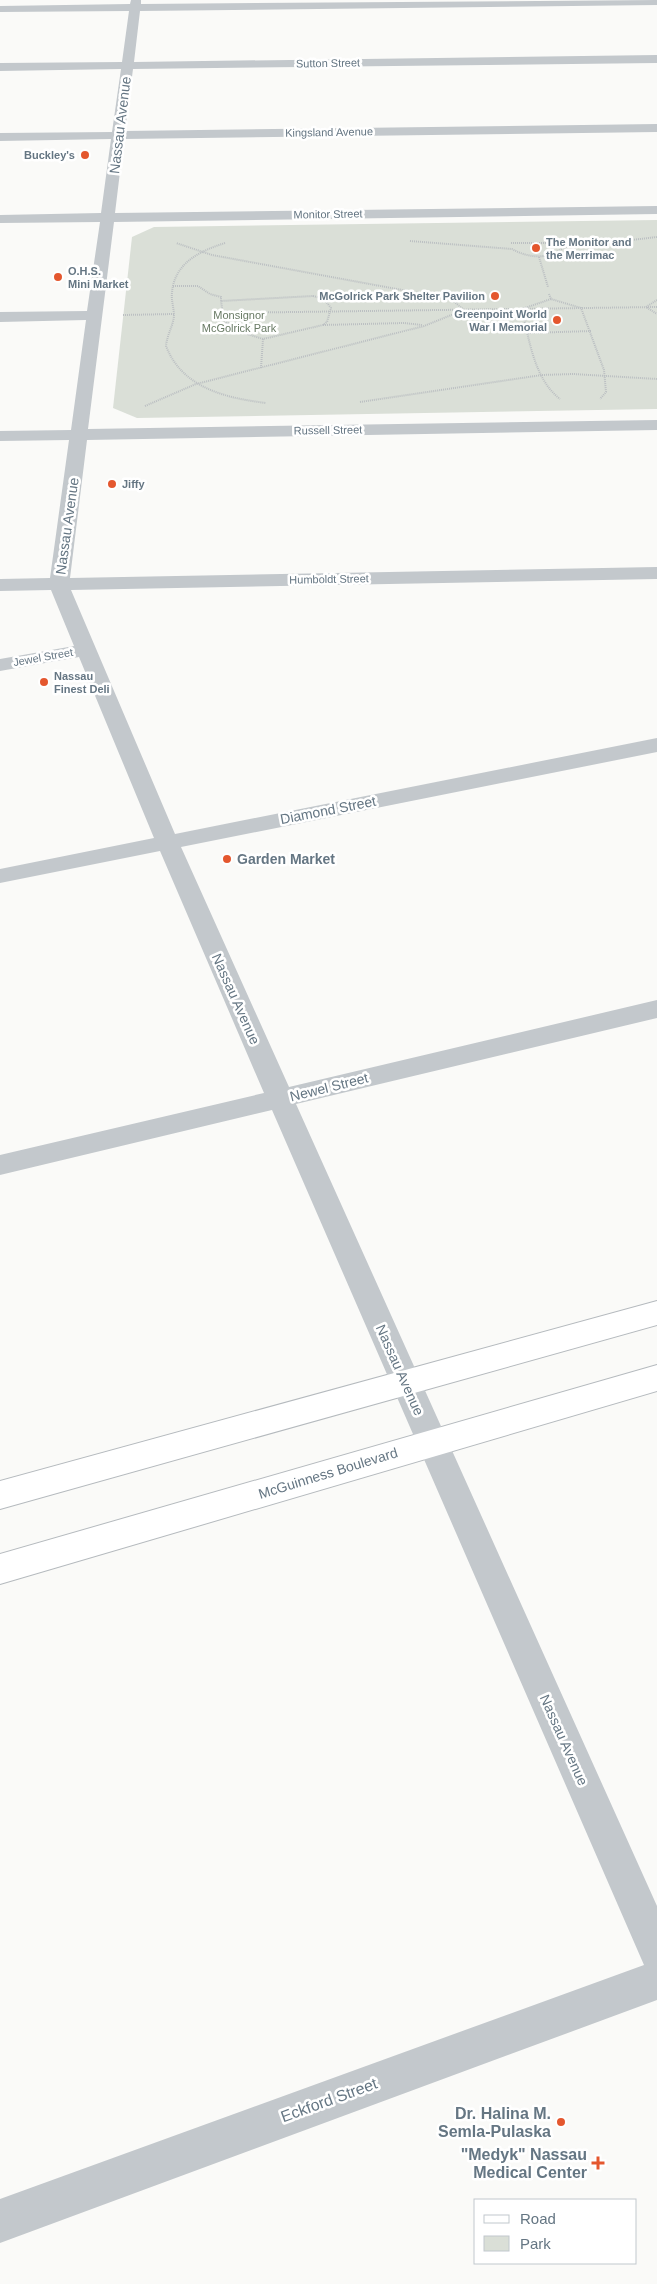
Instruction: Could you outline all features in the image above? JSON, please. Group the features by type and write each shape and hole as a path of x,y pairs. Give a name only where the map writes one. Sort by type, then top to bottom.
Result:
{"main road":[{"path":"0,1495 657,1312"},
{"name":"McGuinness Boulevard","path":"0,1569 657,1378"}],"street":[{"path":"0,9 136,4 657,2"},
{"name":"Nassau Avenue","path":"136,4 59,584 167,842 657,1951"},
{"name":"Sutton Street","path":"0,67 657,59"},
{"name":"Kingsland Avenue","path":"0,136 657,128"},
{"name":"Monitor Street","path":"0,219 657,210"},
{"path":"0,316 94,315"},
{"name":"Russell Street","path":"0,436 657,424"},
{"name":"Humboldt Street","path":"0,585 657,573"},
{"name":"Jewel Street","path":"0,665 86,650"},
{"name":"Diamond Street","path":"0,876 657,745"},
{"name":"Newel Street","path":"0,1165 657,1009"},
{"name":"Eckford Street","path":"0,2221 657,1980"}],"path":[{"path":"402,240 512,249 522,254 539,257 554,254 563,248 657,237"},
{"path":"168,241 201,252 451,299 464,310"},
{"path":"230,242 201,252 189,259 183,266 172,286 174,321 169,330 166,347 175,364 196,384 229,397 274,403"},
{"path":"510,243 561,243"},
{"path":"539,257 548,287"},
{"path":"172,286 198,286 210,294 221,297 221,301 222,313 224,321 244,334 263,339 327,322 330,311 330,304 324,299 314,296 221,301"},
{"path":"549,294 551,299"},
{"path":"522,309 551,299 581,308 591,331 604,375 606,392 600,399 593,402"},
{"path":"646,307 657,300"},
{"path":"222,313 657,306"},
{"path":"646,307 657,314"},
{"path":"522,309 528,333 550,393 567,401"},
{"path":"143,407 196,384 424,326 464,310"},
{"path":"117,316 174,314"},
{"path":"322,324 404,323 424,326"},
{"path":"528,333 591,331"},
{"path":"262,368 263,339"},
{"path":"360,402 542,375 604,375 657,378"}],"green space":[{"name":"Monsignor McGolrick Park","path":"657,220 657,409 137,418 113,408 132,237 154,227"}],"place":[{"name":"Buckley's","path":"85,155"},
{"name":"The Monitor and the Merrimac","path":"536,248"},
{"name":"O.H.S. Mini Market","path":"58,277"},
{"name":"McGolrick Park Shelter Pavilion","path":"495,296"},
{"name":"Greenpoint World War I Memorial","path":"557,320"},
{"name":"Jiffy","path":"112,484"},
{"name":"Nassau Finest Deli","path":"44,682"},
{"name":"Garden Market","path":"227,859"},
{"name":"Dr. Halina M. Semla-Pulaska","path":"561,2122"},
{"name":"\"Medyk\" Nassau Medical Center","path":"598,2163"}]}
